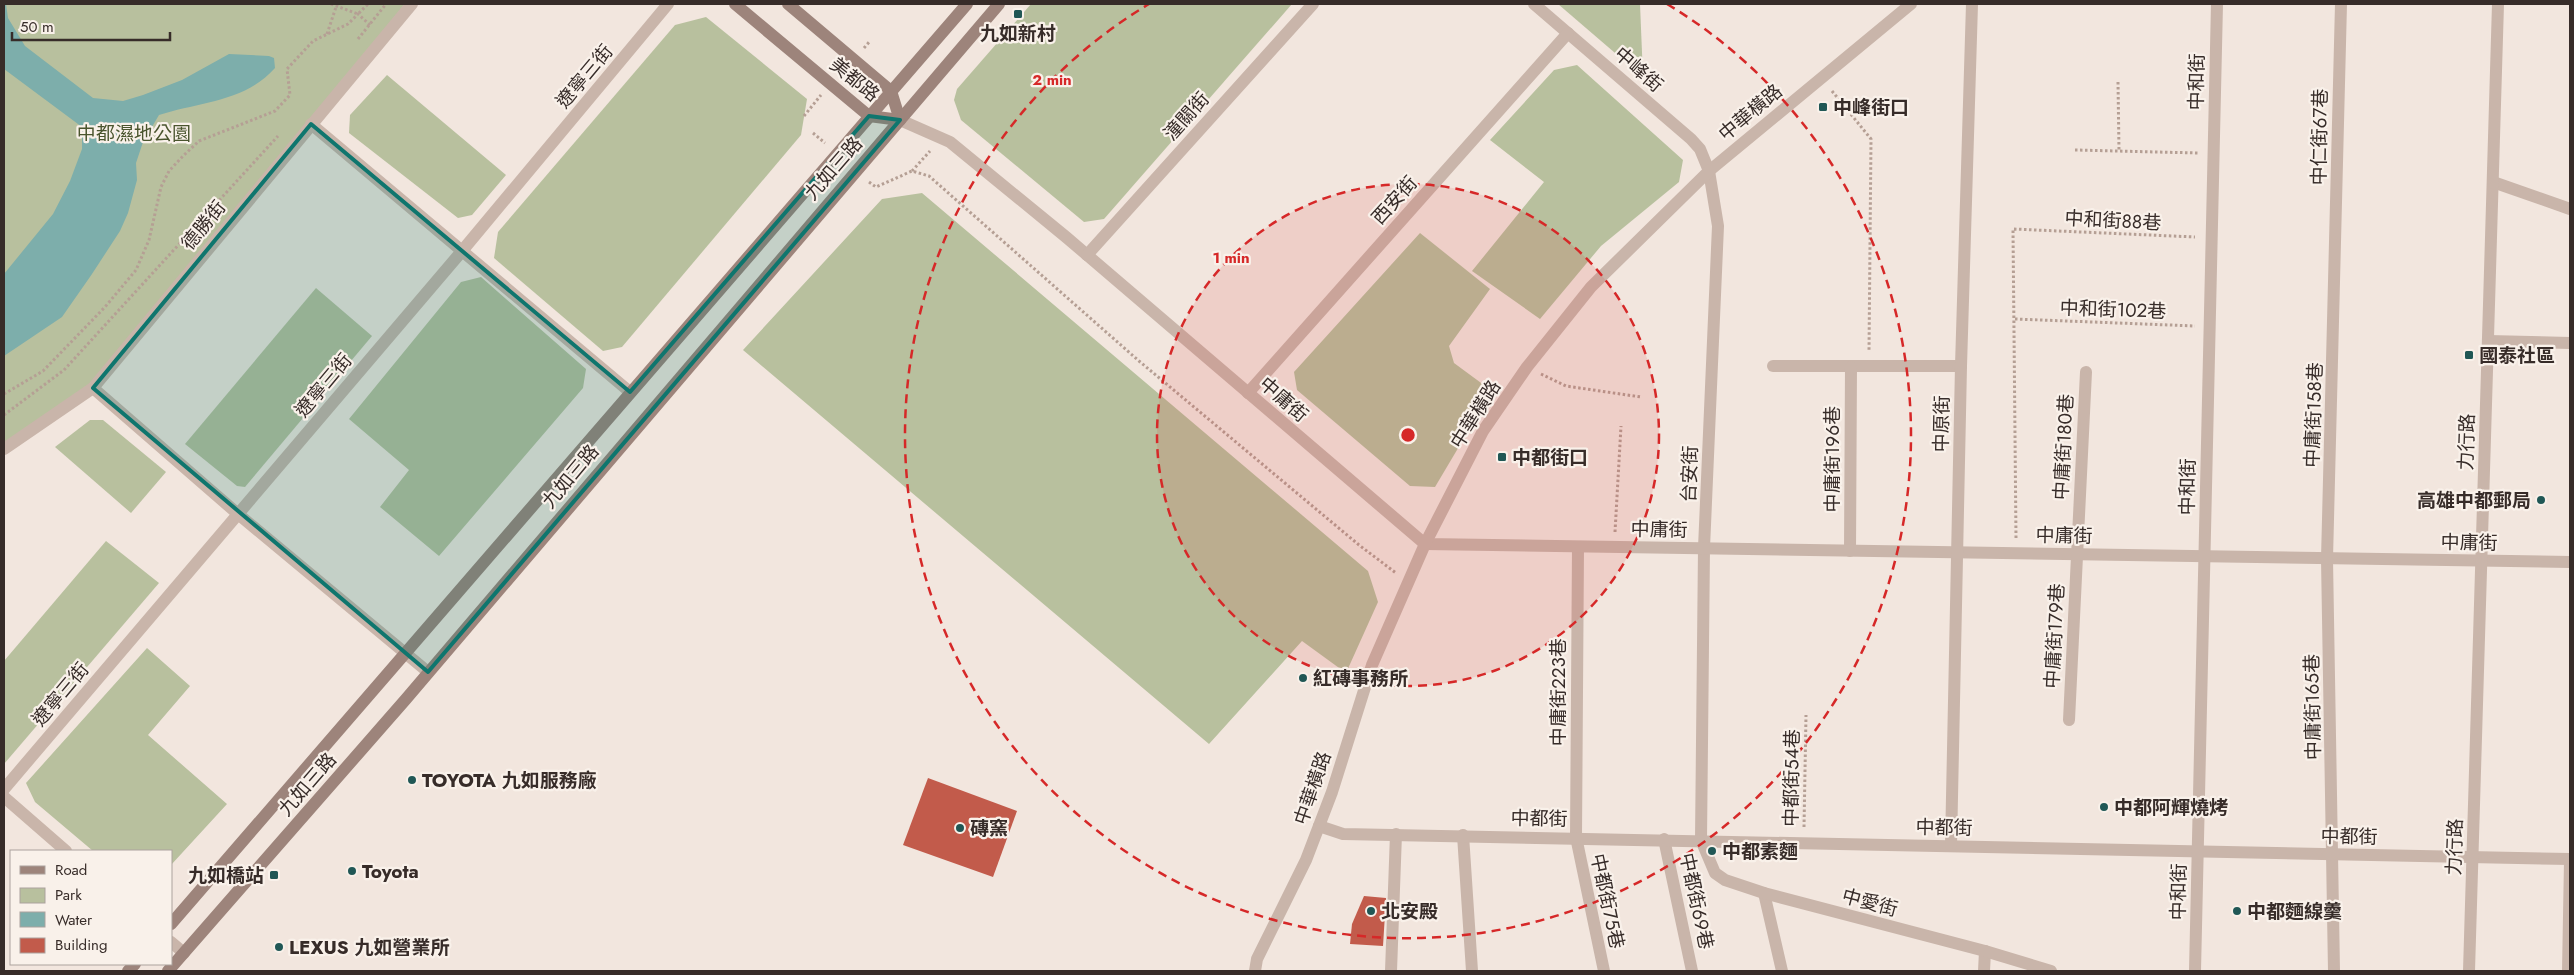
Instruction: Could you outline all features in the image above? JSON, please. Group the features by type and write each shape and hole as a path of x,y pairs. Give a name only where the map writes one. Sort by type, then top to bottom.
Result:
{"street":[{"name":"德勝街","path":"4,450 93,388 412,4"},
{"name":"遼寧三街","path":"4,789 462,251 668,4"},
{"name":"美都路","path":"735,4 869,116 900,120 891,91 788,4"},
{"name":"九如三路","path":"172,923 967,4"},
{"name":"九如三路","path":"168,971 428,672 999,4"},
{"name":"潼關街","path":"1087,255 1314,4"},
{"name":"中峰街","path":"1534,4 1691,139 1700,148 1709,171"},
{"name":"中華橫路","path":"1255,971 1257,959 1306,860 1332,792 1372,665 1425,544 1483,431 1527,367 1591,287 1709,171 1911,4"},
{"name":"中原街","path":"1951,845 1961,366 1972,4"},
{"name":"中和街","path":"2195,971 2216,4"},
{"name":"中仁街67巷","path":"2335,272 2341,4"},
{"name":"力行路","path":"2469,971 2498,4"},
{"name":"西安街","path":"1248,393 1568,33"},
{"name":"中庸街","path":"900,120 950,142 1087,255 1425,544 2570,562"},
{"path":"311,124 630,392"},
{"name":"台安街","path":"1701,840 1704,548 1718,226 1709,171"},
{"path":"2493,182 2570,209"},
{"name":"中庸街158巷","path":"2328,559 2335,272"},
{"path":"2488,341 2570,343"},
{"path":"1773,366 1961,366"},
{"name":"中庸街196巷","path":"1850,551 1852,366"},
{"name":"中庸街180巷","path":"2077,554 2086,372"},
{"path":"93,388 238,514 428,672"},
{"name":"中庸街223巷","path":"1576,838 1578,547"},
{"name":"中庸街179巷","path":"2069,720 2077,554"},
{"name":"中庸街165巷","path":"2328,559 2334,854 2334,971"},
{"path":"4,798 65,850"},
{"name":"中都街","path":"1319,826 1343,834 1951,845 2570,860"},
{"path":"1391,971 1396,834"},
{"path":"1463,835 1472,971"},
{"name":"中都街75巷","path":"1576,838 1604,971"},
{"name":"中都街69巷","path":"1664,839 1692,971"},
{"name":"中愛街","path":"1701,840 1715,873 1724,880 1764,893 1985,951 2051,971"},
{"path":"2568,971 2570,860"},
{"path":"1764,893 1782,971"},
{"path":"172,943 184,953"},
{"path":"1984,971 1985,951"}],"path":[{"path":"331,4 358,14 370,25"},
{"path":"327,34 337,4"},
{"path":"4,394 43,371 59,352 105,307 136,270 145,254 161,186 169,172 199,141 275,111 290,95 287,69 313,41 348,24 368,4"},
{"path":"358,40 386,4"},
{"path":"1822,77 1871,139 1869,366"},
{"path":"2118,82 2119,151"},
{"path":"4,415 64,370 282,131"},
{"path":"2075,150 2213,153"},
{"path":"876,187 912,171 929,176 1140,361 1359,545 1393,572 1411,575"},
{"name":"中和街88巷","path":"2015,319 2013,229 2211,238"},
{"path":"2015,319 2016,553"},
{"name":"中和街102巷","path":"2015,319 2209,326"},
{"path":"1527,367 1566,386 1641,397"},
{"path":"1614,547 1621,426"},
{"name":"中都街54巷","path":"1804,842 1806,715"}],"highlighted area":[{"path":"869,116 900,120 428,672 93,388 311,124 630,392"}],"green space":[{"name":"中都濕地公園","path":"4,4 405,4 93,388 4,449"},
{"path":"1031,4 1292,4 1104,219 1084,222 961,120 954,100 957,89"},
{"path":"1558,4 1640,4 1643,77"},
{"path":"706,17 807,99 801,135 622,347 603,351 494,258 498,232 675,25"},
{"path":"1577,65 1683,160 1679,182 1601,246 1540,319 1472,271 1544,182 1490,140 1554,70"},
{"path":"387,75 506,175 472,215 458,218 349,133 350,115"},
{"path":"922,193 1368,571 1378,602 1346,673 1302,641 1209,744 743,350 882,199"},
{"path":"1420,233 1490,289 1449,346 1454,363 1492,391 1435,487 1410,486 1297,390 1294,372"},
{"path":"481,277 586,369 583,388 439,556 380,507 409,470 349,419 461,282"},
{"path":"316,288 372,336 245,487 237,486 185,444"},
{"path":"90,420 103,420 166,472 131,513 55,447"},
{"path":"106,541 159,583 4,764 4,661"},
{"path":"147,648 190,686 148,735 227,804 172,864 172,850 92,850 35,802 26,783"}],"water":[{"path":"4,4 6,4 8,18 25,46 93,98 123,101 143,95 182,80 229,54 269,56 274,58 275,68 250,88 236,94 159,115 143,142 136,163 137,180 128,213 120,231 62,317 4,356 4,274 53,214 70,181 82,149 82,127 4,69"}],"building":[{"name":"磚窯","path":"928,778 1017,811 993,877 903,845"},
{"name":"北安殿","path":"1364,896 1386,898 1383,946 1350,944 1352,924"}],"place":[{"name":"九如新村","path":"1018,14"},
{"name":"中峰街口","path":"1823,107"},
{"name":"國泰社區","path":"2469,355"},
{"name":"中都街口","path":"1502,457"},
{"name":"高雄中都郵局","path":"2541,500"},
{"name":"紅磚事務所","path":"1303,678"},
{"name":"TOYOTA 九如服務廠","path":"412,780"},
{"name":"中都阿輝燒烤","path":"2104,807"},
{"name":"磚窯","path":"960,828"},
{"name":"中都素麵","path":"1712,851"},
{"name":"Toyota","path":"352,871"},
{"name":"九如橋站","path":"274,875"},
{"name":"北安殿","path":"1371,911"},
{"name":"中都麵線羹","path":"2237,911"},
{"name":"LEXUS 九如營業所","path":"279,947"}]}
